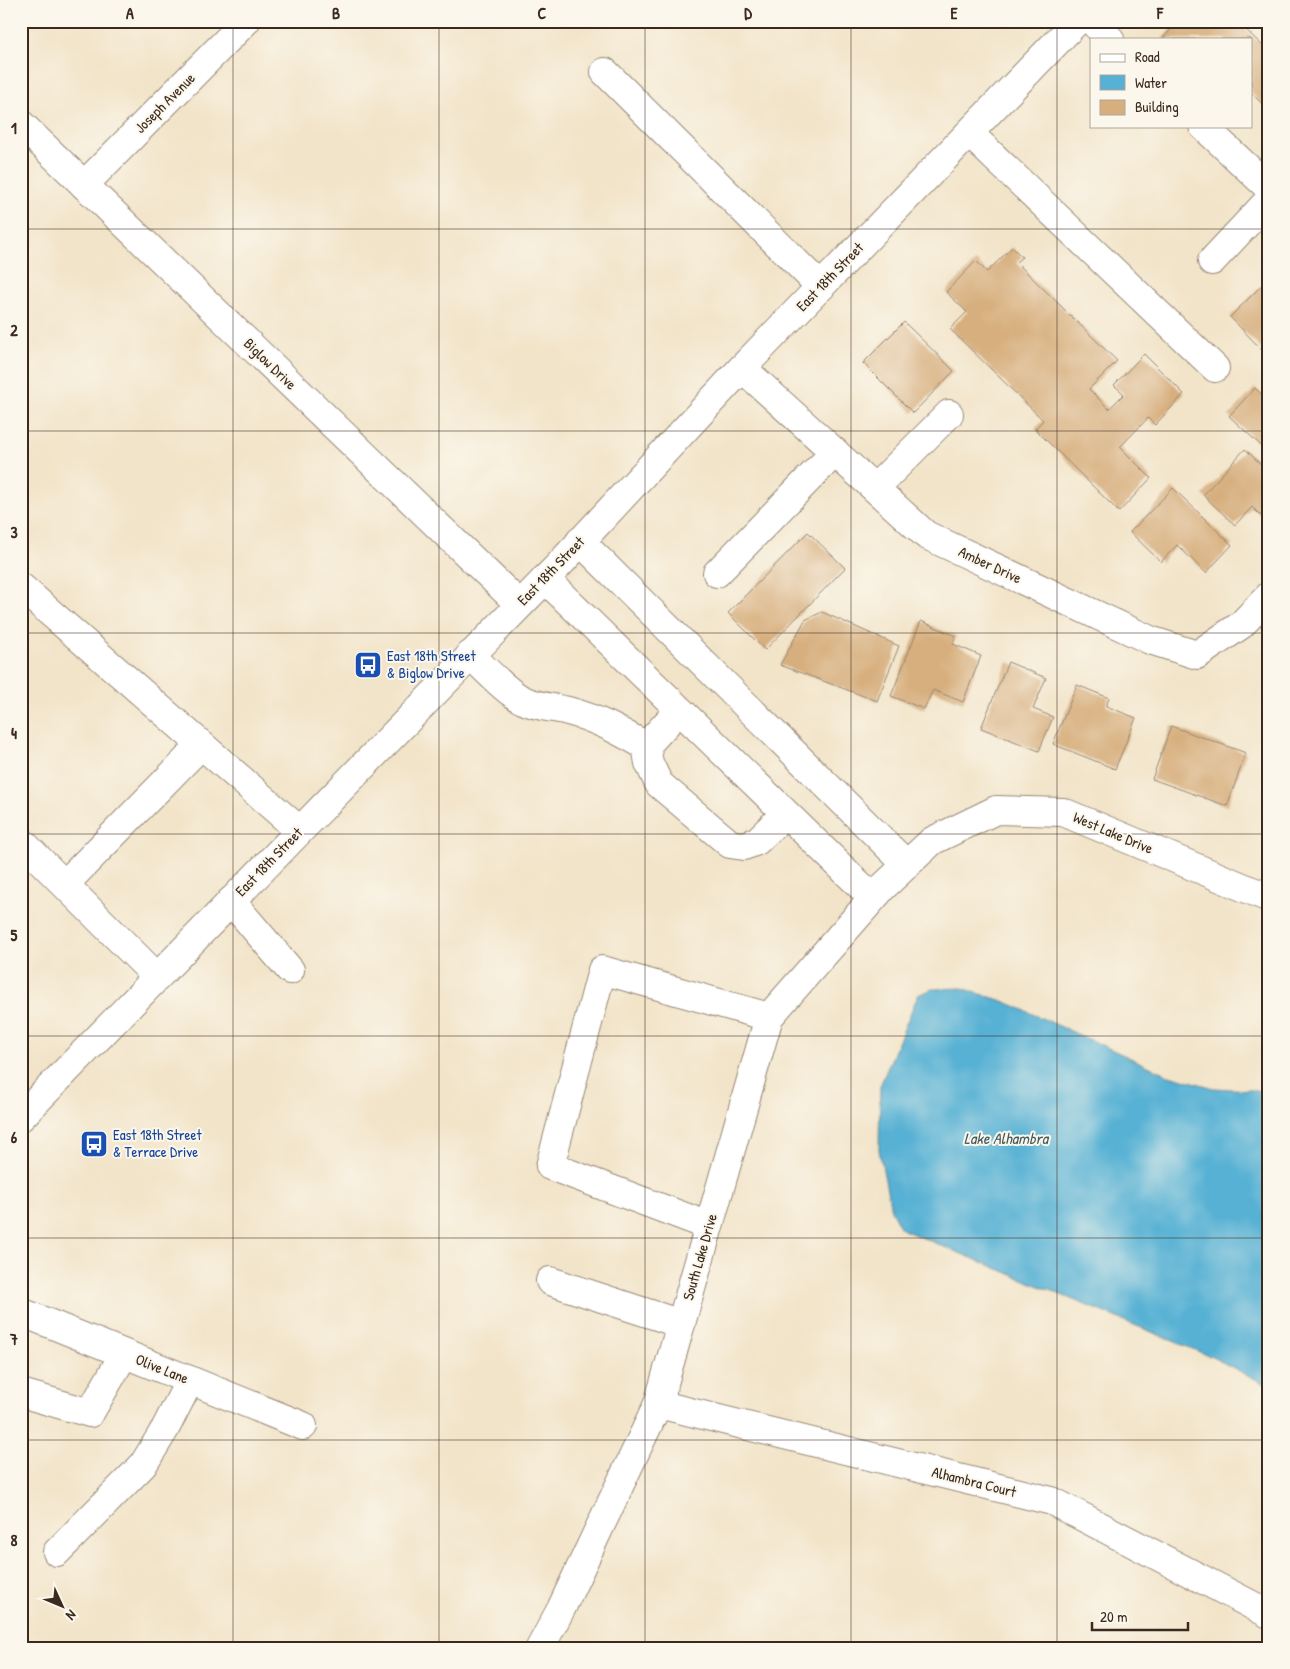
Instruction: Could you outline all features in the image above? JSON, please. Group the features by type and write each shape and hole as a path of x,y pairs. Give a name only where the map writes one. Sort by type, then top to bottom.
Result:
{"street":[{"name":"Joseph Avenue","path":"84,185 246,21"},
{"name":"East 18th Street","path":"21,1117 520,604 742,368 1077,21"},
{"path":"1092,21 1109,38"},
{"path":"605,72 821,287"},
{"name":"Biglow Drive","path":"21,124 520,604"},
{"path":"1205,128 1269,188"},
{"path":"969,133 1214,368"},
{"path":"1212,261 1269,200"},
{"name":"Amber Drive","path":"742,368 926,535 1150,640 1197,655 1241,625 1269,596"},
{"path":"875,488 949,414"},
{"path":"717,573 835,452"},
{"path":"580,541 907,865"},
{"path":"545,578 786,814 878,893"},
{"path":"21,587 299,830"},
{"path":"470,655 515,696 524,701 545,707 567,710 604,723 646,746"},
{"path":"646,746 679,710"},
{"path":"65,884 201,745"},
{"path":"646,746 649,762 659,784 730,844 744,846 757,840 786,814"},
{"name":"West Lake Drive","path":"878,893 932,841 996,810 1062,812 1269,898"},
{"path":"21,841 157,977"},
{"name":"South Lake Drive","path":"540,1648 561,1609 658,1404 768,1017 878,893"},
{"path":"231,901 290,970"},
{"path":"709,1226 550,1166 602,970 768,1017"},
{"path":"550,1281 681,1324"},
{"name":"Olive Lane","path":"21,1312 303,1426"},
{"path":"21,1393 90,1413 124,1354"},
{"path":"57,1552 142,1465 165,1429 190,1380"},
{"name":"Alhambra Court","path":"658,1404 1052,1501 1269,1614"}],"water":[{"name":"Lake Alhambra","path":"962,988 1006,1002 1166,1074 1214,1088 1269,1091 1269,1386 1212,1357 901,1229 891,1210 879,1150 880,1086 918,995 933,989"}],"building":[{"path":"1179,21 1237,21 1269,52 1269,110 1252,94 1252,38 1163,38"},
{"path":"1012,247 1022,257 1016,262 1117,361 1089,389 1109,409 1124,394 1114,385 1144,354 1184,394 1155,425 1148,418 1120,447 1151,478 1119,512 1035,429 1043,420 950,329 967,312 946,292 976,261 987,272"},
{"path":"1269,278 1269,357 1230,317"},
{"path":"904,322 954,371 913,413 863,363"},
{"path":"1255,388 1269,401 1269,453 1229,416"},
{"path":"1245,449 1269,472 1269,508 1261,516 1252,507 1235,525 1203,495"},
{"path":"1173,488 1232,545 1206,573 1177,545 1161,562 1130,532"},
{"path":"808,532 845,568 765,650 728,613"},
{"path":"822,612 899,646 877,701 780,665 805,620"},
{"path":"921,621 956,636 953,644 981,656 963,702 933,690 924,709 891,696"},
{"path":"1008,662 1046,678 1033,709 1053,717 1039,751 981,728"},
{"path":"1077,685 1109,698 1106,706 1136,718 1115,769 1053,744"},
{"path":"1171,726 1246,753 1227,806 1152,779"}],"place":[{"name":"East 18th Street & Biglow Drive","path":"368,665"},
{"name":"East 18th Street & Terrace Drive","path":"94,1144"}]}
